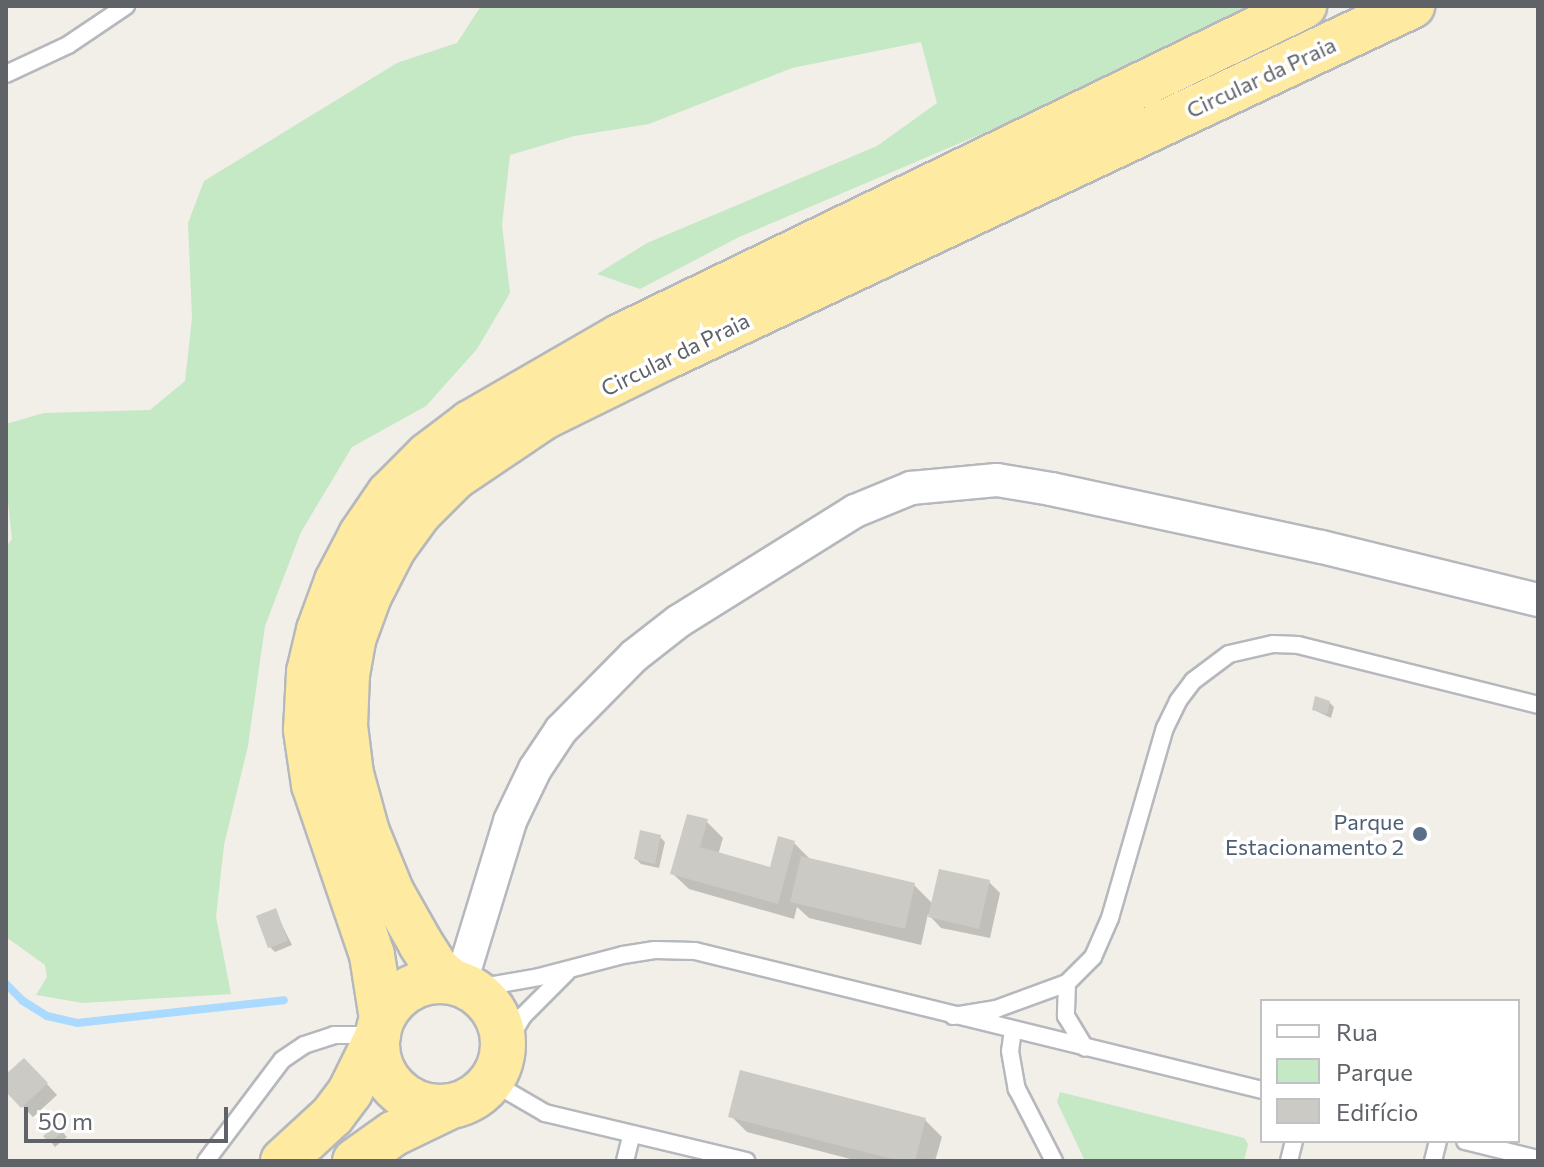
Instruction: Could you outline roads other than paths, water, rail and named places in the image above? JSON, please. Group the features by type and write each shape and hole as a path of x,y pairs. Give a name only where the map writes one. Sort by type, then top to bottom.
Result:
{"highway":[{"name":"Circular da Praia","path":"380,1027 372,955 314,785 306,730 309,672 319,630 337,581 361,535 389,494 428,455 470,423 619,337 1304,6"},
{"name":"Circular da Praia","path":"460,985 437,969 387,881 367,832 351,774 345,726 347,675 354,637 369,596 393,549 419,513 455,477 544,417 1412,6"},
{"path":"283,1161 332,1116 350,1092 380,1027 397,999 417,985 460,985 486,1000 497,1016 503,1035 496,1066 469,1100 393,1134 355,1161"},
{"path":"380,1027 382,1068 401,1093 433,1107 451,1106"}],"street":[{"path":"460,985 510,821 535,769 561,730 634,656 679,621 855,511 911,488 997,480 1051,489 1322,547 1538,600"}],"lane":[{"path":"6,74 68,45 126,6"},
{"path":"953,1016 996,1009 1067,983 1093,957 1102,939 1165,728 1178,701 1193,681 1229,654 1273,644 1298,645 1538,705"},
{"path":"460,985 571,968 655,950 695,951 1260,1089"},
{"path":"571,968 523,1016 496,1066 545,1113 631,1137 746,1161"},
{"path":"1067,983 1066,1016 1085,1048"},
{"path":"206,1161 282,1060 304,1045 334,1035 380,1027"},
{"path":"1013,1030 1010,1051 1017,1089 1054,1161"},
{"path":"625,1161 631,1137"},
{"path":"1473,1143 1538,1159"}],"waterway":[{"path":"6,984 23,1001 47,1016 77,1023 284,1000"}],"place":[{"name":"Parque Estacionamento 2","path":"1420,834"}]}
